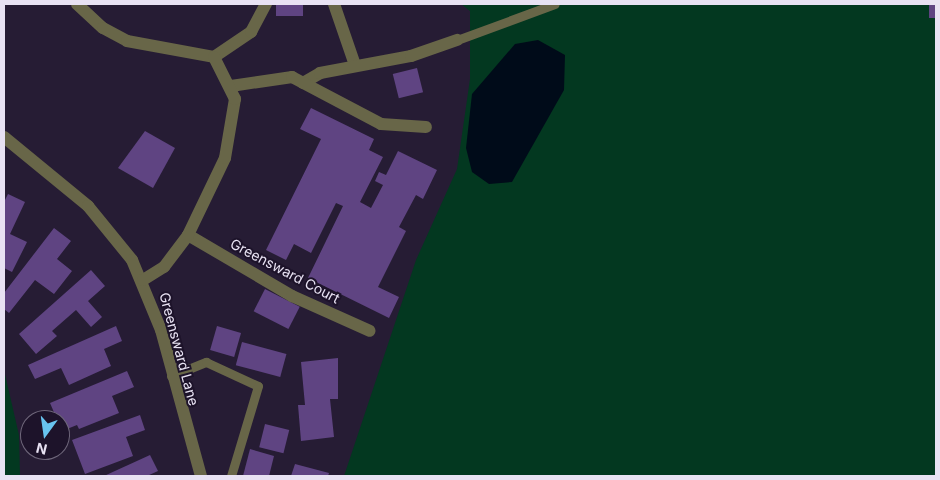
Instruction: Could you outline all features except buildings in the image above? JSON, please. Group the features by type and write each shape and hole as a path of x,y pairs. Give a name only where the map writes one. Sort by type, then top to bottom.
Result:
{"street":[{"path":"77,4 103,28 127,41 214,57 246,37 266,4"},
{"path":"334,4 355,65"},
{"path":"303,83 320,73 411,56 457,40"},
{"path":"143,280 164,267 188,235 213,192 225,158 235,111 231,86 214,57"},
{"path":"231,86 292,77 381,124 426,127"},
{"name":"Greensward Lane","path":"4,137 88,206 112,232 143,280 162,330 171,376 201,476"},
{"name":"Greensward Court","path":"188,235 292,296 370,331"}],"lane":[{"path":"457,40 555,4"},
{"path":"171,376 206,362 258,386 231,476"}],"green space":[{"path":"461,4 936,4 936,476 344,476 416,260 457,169 470,79 470,11"},
{"path":"4,370 19,435 20,476 4,476"}],"water":[{"path":"538,40 565,55 564,90 512,182 489,184 472,172 466,148 472,94 515,44"}]}
